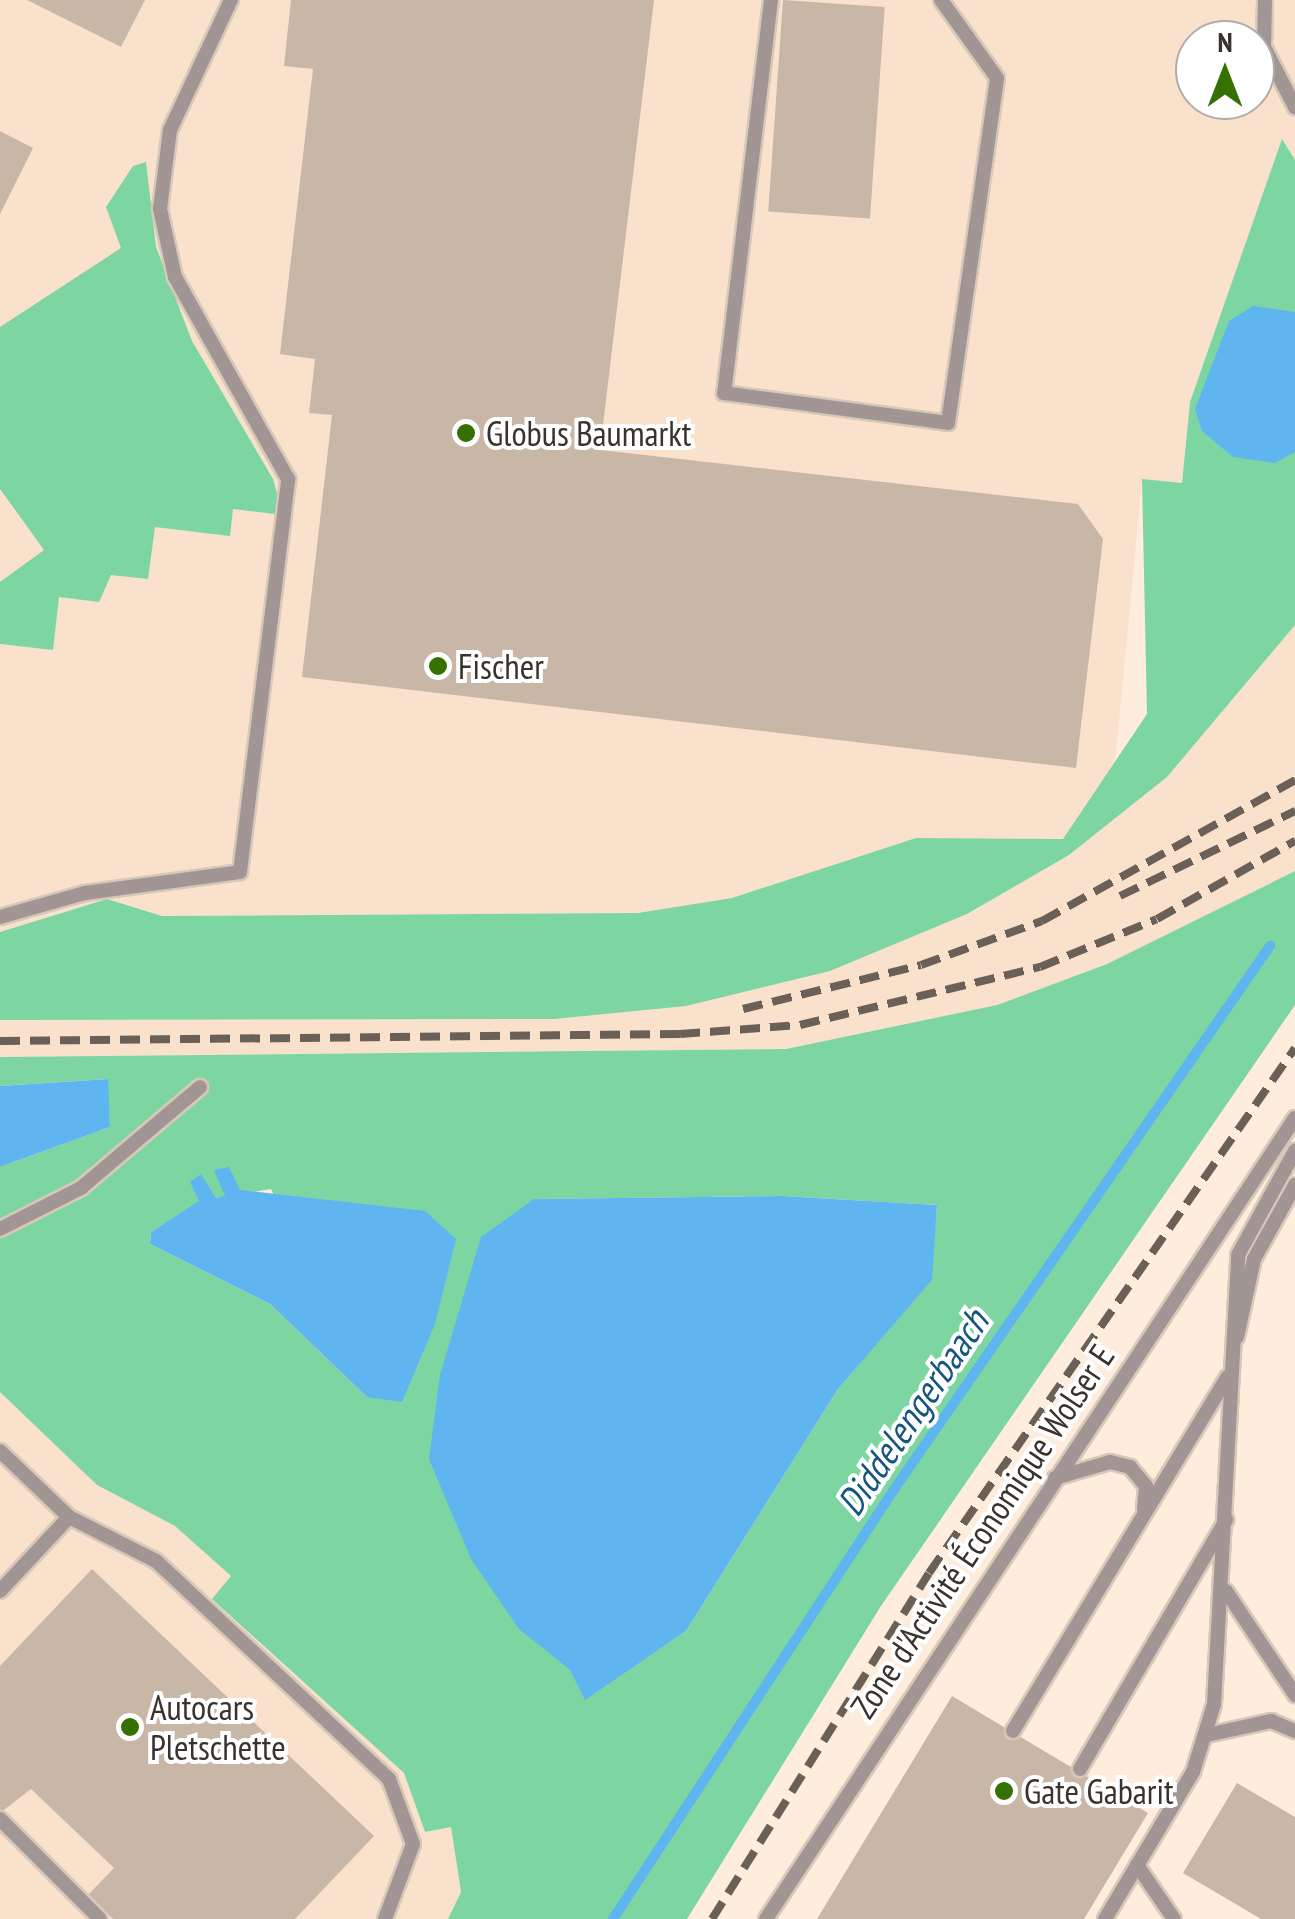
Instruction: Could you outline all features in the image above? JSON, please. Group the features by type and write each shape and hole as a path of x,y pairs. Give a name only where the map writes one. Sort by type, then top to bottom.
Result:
{"lane":[{"path":"0,917 85,894 240,872 288,479 192,312 163,242 170,130 231,0"},
{"path":"771,0 724,393 948,423 997,78 941,0"},
{"path":"1265,0 1264,47 1295,107"},
{"path":"0,1229 81,1188 200,1087"},
{"name":"Zone d'Activité Économique Wolser E","path":"766,1919 1295,1118"},
{"path":"1105,1919 1207,1736 1223,1668 1230,1373 1238,1255 1295,1151"},
{"path":"1014,1731 1230,1373 1254,1259 1295,1185"},
{"path":"0,1451 69,1517 156,1561 389,1779 413,1844 386,1919"},
{"path":"1055,1478 1110,1462 1130,1467 1146,1486 1144,1515"},
{"path":"0,1591 69,1517"},
{"path":"1080,1769 1226,1519"},
{"path":"1226,1591 1295,1695"},
{"path":"1207,1736 1271,1721 1295,1731"},
{"path":"0,1820 100,1919"},
{"path":"1137,1866 1174,1919"}],"shaded area":[{"path":"0,0 1295,0 1295,160 1282,140 1190,402 1182,483 1142,480 1114,773 1063,839 916,838 732,898 638,913 162,916 107,899 0,932"},
{"path":"1295,625 1295,871 1107,964 997,1005 786,1049 0,1057 0,1020 554,1019 830,971 967,914 1069,855 1167,777"},
{"path":"0,1392 97,1485 175,1526 231,1576 213,1599 404,1773 425,1832 451,1826 461,1892 448,1919 0,1919"}],"green space":[{"path":"1282,139 1295,160 1295,625 1167,777 1069,855 967,914 830,971 686,1006 554,1019 0,1020 0,932 107,899 162,916 638,913 732,898 916,838 1063,839 1147,714 1142,479 1182,483 1190,402"},
{"path":"146,162 156,247 192,341 273,479 283,515 233,509 230,536 155,527 148,579 111,575 99,602 59,597 53,650 0,644 0,582 44,550 0,489 0,327 121,248 106,207 133,166"},
{"path":"1295,871 1295,1005 881,1606 687,1919 448,1919 461,1892 451,1827 425,1832 404,1773 212,1599 231,1576 175,1526 97,1485 0,1392 0,1167 110,1127 107,1079 0,1086 0,1057 786,1049 997,1005 1107,964","holes":["200,1174 216,1198 271,1189 367,1397 270,1304 150,1244 151,1232 200,1201","782,1196 937,1205 931,1280 838,1389 686,1631 585,1699 569,1669 535,1199"]}],"water":[{"path":"1253,306 1295,312 1295,452 1275,463 1233,457 1202,431 1195,409 1229,321"},
{"path":"108,1079 110,1127 0,1167 0,1086"},
{"path":"229,1167 240,1190 425,1211 456,1239 435,1324 402,1402 367,1397 270,1304 150,1244 151,1232 199,1201 190,1182 201,1174 216,1198 225,1196 214,1170"},
{"path":"782,1196 937,1205 932,1280 838,1389 686,1631 585,1700 569,1669 519,1629 471,1559 429,1459 440,1375 481,1237 534,1199"}],"building":[{"path":"27,0 145,0 121,47"},
{"name":"Globus Baumarkt","path":"291,0 654,0 600,450 1078,504 1103,539 1076,768 302,677 332,415 309,413 315,359 280,354 313,69 284,66"},
{"path":"783,0 885,7 870,219 768,211"},
{"path":"0,131 33,148 0,214"},
{"name":"Autocars Pletschette","path":"92,1569 374,1836 295,1919 113,1919 88,1895 114,1868 31,1789 0,1813 0,1666"},
{"name":"Gate Gabarit","path":"952,1696 1148,1813 1084,1919 817,1919"},
{"path":"1237,1783 1295,1817 1295,1919 1261,1919 1183,1873"}],"waterway":[{"name":"Diddelengerbaach","path":"613,1919 893,1491 1270,946"}],"railway":[{"path":"743,1009 921,965 1042,921 1295,780"},
{"path":"1120,896 1295,811"},
{"path":"0,1041 680,1034 800,1025 1040,967 1157,919 1295,841"},
{"path":"712,1919 929,1573 1295,1048"}],"place":[{"name":"Globus Baumarkt","path":"466,433"},
{"name":"Fischer","path":"438,666"},
{"name":"Autocars Pletschette","path":"130,1727"},
{"name":"Gate Gabarit","path":"1004,1791"}]}
